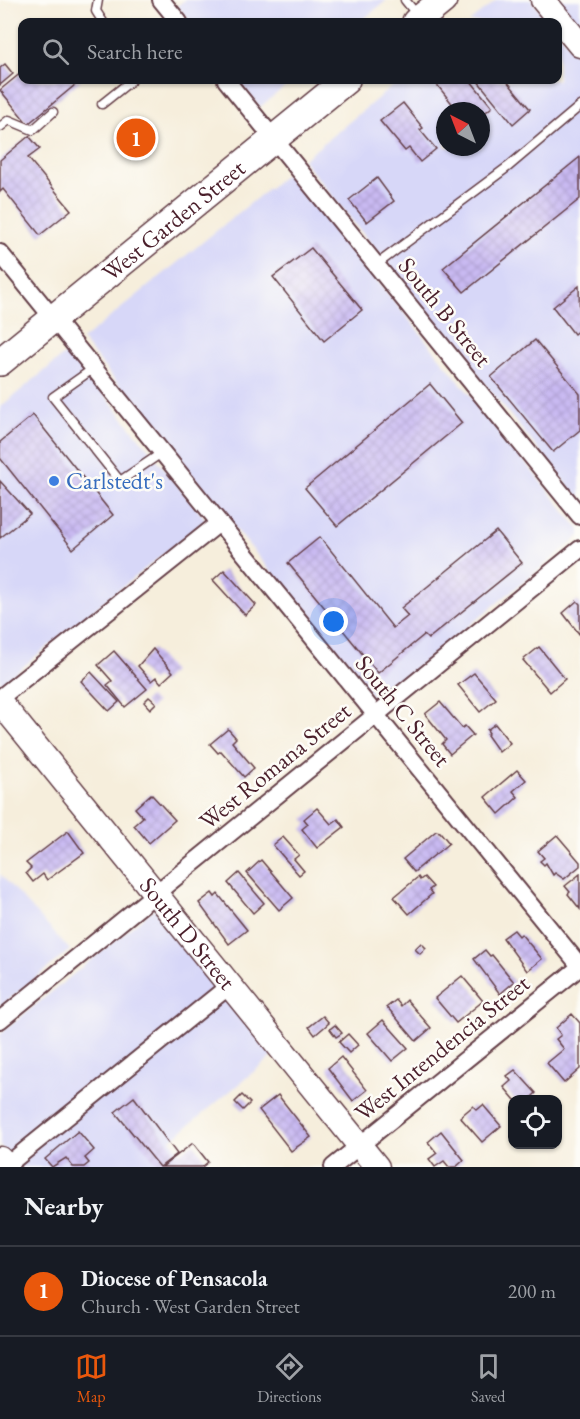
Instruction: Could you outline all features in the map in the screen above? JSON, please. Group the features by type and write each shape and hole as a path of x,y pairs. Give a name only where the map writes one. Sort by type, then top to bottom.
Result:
{"main road":[{"path":"413,14 443,0"},
{"name":"West Garden Street","path":"0,362 341,84"}],"street":[{"path":"161,0 176,18"},
{"path":"543,0 558,18"},
{"path":"562,23 580,45"},
{"name":"South B Street","path":"228,84 580,516"},
{"name":"South C Street","path":"0,253 580,966"},
{"path":"0,700 219,523"},
{"name":"West Romana Street","path":"0,1020 580,549"},
{"name":"South D Street","path":"0,700 377,1167"},
{"name":"West Intendencia Street","path":"333,1167 580,966"},
{"path":"4,1164 230,986"}],"lane":[{"path":"98,0 96,11 100,18"},
{"path":"102,104 127,84"},
{"path":"376,265 508,166 580,106"},
{"path":"0,127 9,120 33,130 53,112"},
{"path":"94,368 53,397 120,481 163,453"}],"shaded area":[{"path":"185,0 387,0 365,18 188,18 177,6"},
{"path":"497,0 531,0 547,18 474,18"},
{"path":"555,0 580,0 580,31"},
{"path":"562,37 580,59 580,501 303,160 395,84 562,84"},
{"path":"240,84 288,84 260,107"},
{"path":"289,172 580,530 580,536 376,701 82,340"},
{"path":"69,351 206,520 0,685 0,407"},
{"path":"0,874 70,950 0,1007"},
{"path":"155,908 274,1055 171,1140 191,1167 18,1167 0,1145 0,1034"}],"building":[{"path":"5,64 13,74 0,85 0,68"},
{"path":"18,75 18,84 76,84 28,124 0,90"},
{"path":"436,84 473,84 488,102 451,102"},
{"path":"480,84 509,84 530,109 513,124"},
{"path":"403,103 423,128 420,130 436,149 420,162 409,148 405,151 380,121"},
{"path":"29,136 40,149 28,158 71,210 40,235 3,189 0,192 0,160"},
{"path":"580,157 580,199 464,292 443,268"},
{"path":"377,178 394,201 367,222 349,200"},
{"path":"311,248 362,310 324,341 273,277"},
{"path":"579,286 580,329 574,334 553,307"},
{"path":"535,340 580,394 580,430 553,452 491,377"},
{"path":"430,384 462,423 337,526 305,488"},
{"path":"33,415 113,515 73,549 0,458 0,442"},
{"path":"0,481 30,514 0,538"},
{"path":"496,531 522,563 428,639 424,635 378,673 288,563 320,537 393,628 408,616 401,608"},
{"path":"224,570 256,605 245,615 213,580"},
{"path":"577,601 580,604 580,635 563,613"},
{"path":"539,647 565,679 550,692 523,660"},
{"path":"153,649 173,672 161,683 156,677 151,681 138,666"},
{"path":"114,651 147,689 125,707 107,685 112,681 98,665"},
{"path":"91,672 119,702 109,711 81,681"},
{"path":"474,673 496,699 480,712 458,685"},
{"path":"149,697 156,703 150,709 144,702"},
{"path":"440,702 462,728 465,726 473,735 450,754 442,744 446,740 425,714"},
{"path":"495,724 510,743 499,752 487,735 489,733 487,730"},
{"path":"228,729 236,738 232,742 254,768 244,777 221,751 218,753 210,744"},
{"path":"517,770 526,780 513,791 518,797 499,814 485,797"},
{"path":"151,794 175,820 149,843 134,825 143,817 135,808"},
{"path":"317,808 331,824 338,819 344,827 317,848 302,829 308,824 304,819"},
{"path":"68,831 84,853 47,880 43,874 33,882 26,873 31,868 26,863"},
{"path":"436,831 440,832 449,843 414,872 403,859"},
{"path":"557,835 580,862 580,866 564,879 555,873 553,875 546,863 544,865 540,861 544,858 538,851"},
{"path":"283,837 299,855 294,859 304,871 299,875 273,845"},
{"path":"261,860 293,898 279,910 247,873"},
{"path":"239,873 264,903 253,913 228,883"},
{"path":"580,874 580,909 568,894 570,892 565,886"},
{"path":"418,877 420,880 424,877 433,887 429,890 432,894 409,914 394,897"},
{"path":"212,893 215,897 218,894 247,930 229,944 199,903"},
{"path":"514,930 519,936 521,934 542,959 527,971 503,938"},
{"path":"421,943 426,948 420,954 415,949"},
{"path":"485,950 490,956 492,955 514,982 500,994 474,959"},
{"path":"462,976 483,1001 456,1023 435,998"},
{"path":"396,1000 401,1006 407,1000 431,1028 416,1041 387,1007"},
{"path":"572,1014 580,1023 580,1069 564,1083 547,1063 564,1049 556,1039 561,1035 556,1028"},
{"path":"323,1016 329,1023 315,1035 309,1027"},
{"path":"383,1020 408,1048 392,1061 368,1033"},
{"path":"335,1025 342,1033 336,1037 330,1029"},
{"path":"348,1034 358,1045 349,1053 339,1042"},
{"path":"341,1057 367,1090 353,1101 328,1068"},
{"path":"515,1070 536,1093 534,1095 511,1095 504,1087 511,1081 507,1076"},
{"path":"242,1095 250,1103 243,1110 235,1102"},
{"path":"278,1095 311,1137 291,1151 259,1110"},
{"path":"134,1097 177,1154 160,1167 115,1112"},
{"path":"483,1105 501,1126 482,1142 460,1117 473,1106 477,1110"},
{"path":"78,1131 94,1150 85,1158 89,1163 84,1167 73,1167 66,1158 52,1167 45,1159"},
{"path":"441,1131 464,1160 456,1167 449,1167 444,1161 435,1167 429,1159 437,1153 428,1142"},
{"path":"193,1143 208,1162 202,1167 162,1167"}],"place":[{"name":"Diocese of Pensacola","path":"136,138"},
{"name":"Carlstedt's","path":"54,481"}]}
